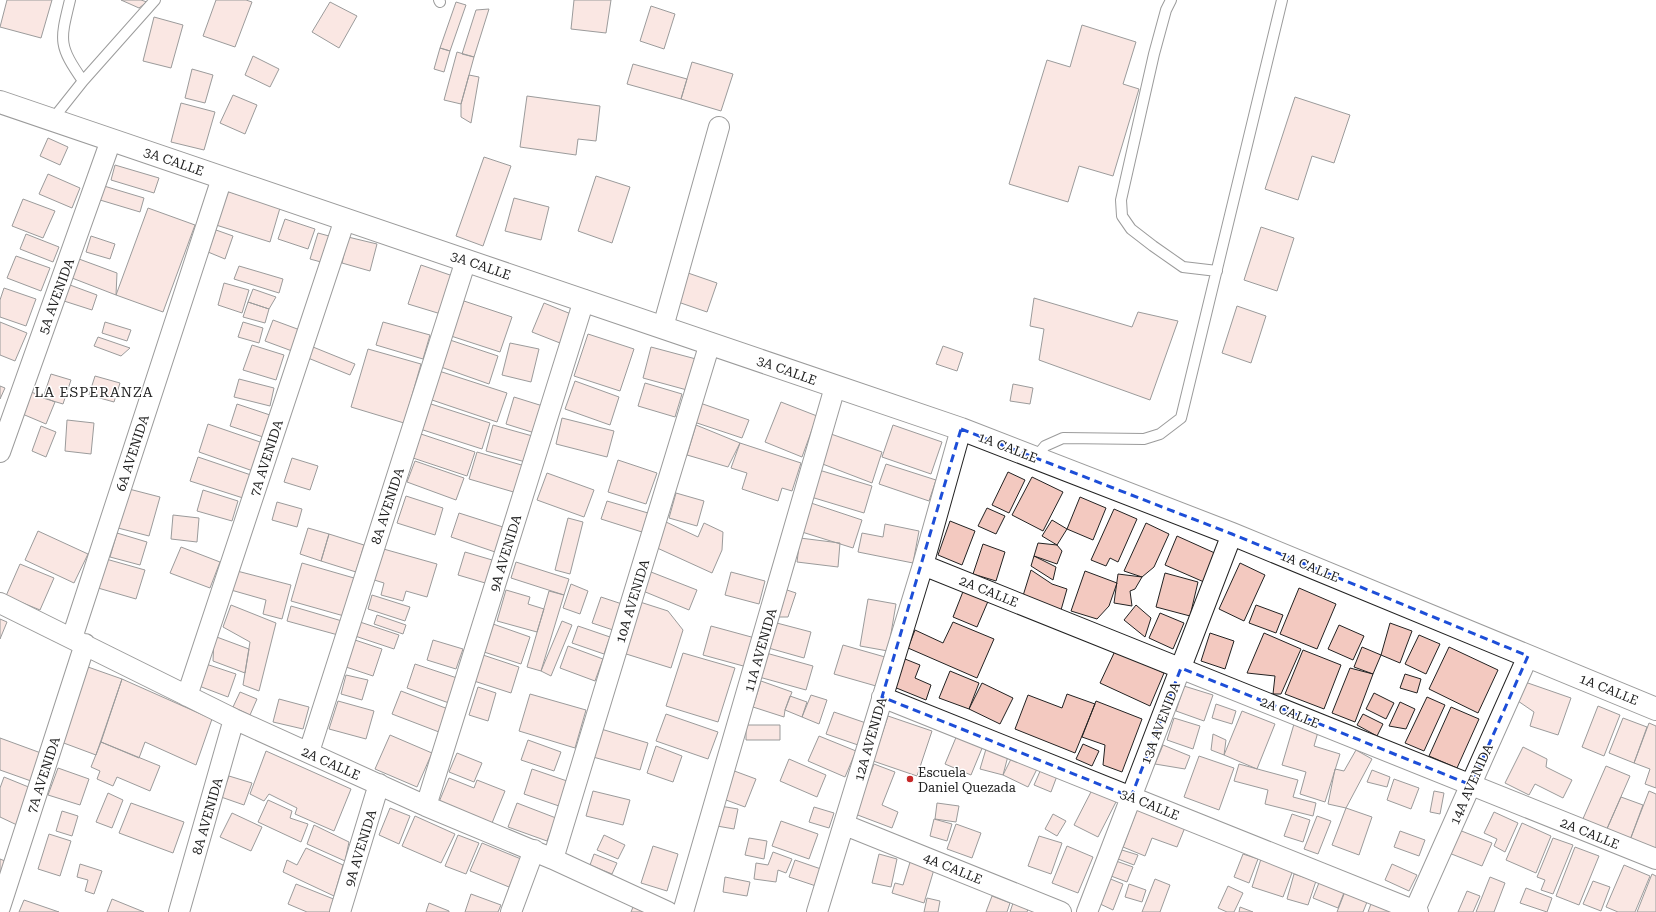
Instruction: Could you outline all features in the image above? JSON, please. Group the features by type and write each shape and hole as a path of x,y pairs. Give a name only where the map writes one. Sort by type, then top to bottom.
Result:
{"street":[{"name":"3A CALLE","path":"0,102 961,429"},
{"path":"663,327 719,127"},
{"name":"5A AVENIDA","path":"0,452 111,140"},
{"name":"6A AVENIDA","path":"79,641 222,178"},
{"name":"7A AVENIDA","path":"187,696 345,219"},
{"name":"8A AVENIDA","path":"309,752 466,260"},
{"name":"9A AVENIDA","path":"426,806 584,300"},
{"name":"10A AVENIDA","path":"553,859 710,343"},
{"name":"11A AVENIDA","path":"683,912 835,387"},
{"name":"1A CALLE","path":"961,429 1232,534 1656,709"},
{"name":"12A AVENIDA","path":"816,912 845,825 882,697 924,565 961,429"},
{"name":"13A AVENIDA","path":"1087,912 1232,534"},
{"name":"2A CALLE","path":"924,565 1656,859"},
{"name":"2A CALLE","path":"0,603 234,719 426,806 534,850 668,912"},
{"name":"7A AVENIDA","path":"0,907 79,641"},
{"name":"14A AVENIDA","path":"1416,912 1528,656"},
{"name":"3A CALLE","path":"882,697 1416,912"},
{"name":"8A AVENIDA","path":"179,912 234,719"},
{"name":"9A AVENIDA","path":"340,912 379,784"},
{"name":"4A CALLE","path":"845,825 1061,912"},
{"path":"511,912 534,850"}],"lane":[{"path":"70,0 62,32 63,47 70,63 83,80"},
{"path":"52,120 83,80 156,0"},
{"path":"1171,0 1166,10 1154,54 1121,200 1122,216 1131,229 1152,246 1183,267 1217,271"},
{"path":"1035,458 1045,446 1063,438 1144,439 1160,434 1181,418 1282,0"}],"highlighted area":[{"path":"961,429 1232,534 1528,656 1471,785 1181,668 1131,797 882,697"}],"building":[{"path":"7,0 52,0 41,38 0,27"},
{"path":"121,0 141,0 147,2 139,8"},
{"path":"216,0 246,0 252,2 235,47 203,36"},
{"path":"574,0 611,0 606,33 571,29"},
{"path":"330,2 357,16 339,48 312,32"},
{"path":"456,2 466,5 450,51 440,48"},
{"path":"651,6 675,14 664,49 640,41"},
{"path":"489,9 474,57 462,54 476,10"},
{"path":"154,17 183,25 171,68 143,61"},
{"path":"1082,25 1136,42 1123,84 1139,89 1113,176 1079,166 1068,202 1009,184 1047,60 1070,67"},
{"path":"440,48 450,51 444,72 434,69"},
{"path":"457,52 474,57 461,104 444,100"},
{"path":"253,56 279,69 270,87 245,75"},
{"path":"692,62 733,74 721,111 681,99"},
{"path":"633,64 687,79 681,99 627,84"},
{"path":"192,69 213,75 205,103 185,98"},
{"path":"469,75 479,77 471,123 461,117 461,104"},
{"path":"233,95 257,105 245,134 220,123"},
{"path":"527,96 600,106 596,141 578,139 576,155 520,147"},
{"path":"1295,97 1350,115 1334,163 1312,156 1298,200 1265,189"},
{"path":"181,103 215,112 204,150 171,142"},
{"path":"48,138 68,147 60,165 40,156"},
{"path":"484,157 511,166 483,246 456,236"},
{"path":"115,165 159,178 154,193 111,180"},
{"path":"48,174 80,188 72,208 39,194"},
{"path":"596,176 630,187 612,243 578,231"},
{"path":"104,186 144,198 140,212 100,200"},
{"path":"227,191 280,208 270,242 216,225"},
{"path":"514,198 549,207 541,240 505,231"},
{"path":"23,199 55,211 43,238 12,226"},
{"path":"148,208 195,225 163,312 116,295"},
{"path":"285,219 315,229 308,249 278,239"},
{"path":"1261,227 1294,238 1277,291 1244,280"},
{"path":"216,230 233,236 225,259 208,252"},
{"path":"318,233 329,236 321,262 310,259"},
{"path":"26,234 59,247 53,262 20,249"},
{"path":"91,236 115,244 110,259 86,252"},
{"path":"348,237 377,244 370,271 342,263"},
{"path":"16,256 50,268 41,291 7,278"},
{"path":"79,259 117,273 116,295 72,278"},
{"path":"421,265 453,276 441,314 408,304"},
{"path":"239,266 283,279 279,293 234,279"},
{"path":"688,273 717,283 707,312 678,302"},
{"path":"224,283 249,290 242,313 218,305"},
{"path":"70,285 97,295 92,310 64,301"},
{"path":"4,288 36,299 26,326 0,317 0,300"},
{"path":"253,289 276,297 269,309 248,302"},
{"path":"1034,298 1132,327 1138,312 1178,321 1150,400 1039,360 1044,329 1030,326"},
{"path":"464,301 512,317 500,352 451,336"},
{"path":"248,302 269,309 265,323 243,317"},
{"path":"544,303 571,314 560,343 532,332"},
{"path":"1237,306 1266,316 1251,363 1222,353"},
{"path":"273,320 300,330 292,351 265,341"},
{"path":"0,322 27,333 15,361 0,355"},
{"path":"105,322 131,330 127,341 102,333"},
{"path":"243,322 263,328 259,343 238,337"},
{"path":"383,322 430,335 423,359 376,345"},
{"path":"588,334 634,349 620,391 574,376"},
{"path":"98,337 130,348 121,356 94,346"},
{"path":"450,340 498,356 489,384 441,367"},
{"path":"510,343 539,349 531,382 502,375"},
{"path":"252,345 284,355 276,380 243,370"},
{"path":"943,346 963,353 957,371 936,364"},
{"path":"313,347 355,364 350,375 308,358"},
{"path":"651,347 696,359 687,390 643,378"},
{"path":"368,349 421,364 404,423 351,407"},
{"path":"439,371 507,393 497,422 429,399"},
{"path":"51,374 71,380 63,404 43,398"},
{"path":"95,376 120,383 114,402 89,395"},
{"path":"239,379 274,388 270,406 234,397"},
{"path":"575,381 619,397 610,425 565,409"},
{"path":"645,383 682,394 675,417 638,406"},
{"path":"1013,384 1033,388 1030,404 1010,401"},
{"path":"0,386 5,388 0,399"},
{"path":"29,391 55,402 46,424 20,413"},
{"path":"514,397 546,407 538,434 506,424"},
{"path":"781,402 817,416 802,457 765,442"},
{"path":"428,403 490,423 482,449 420,429"},
{"path":"700,403 749,420 742,438 694,422"},
{"path":"237,404 270,415 263,437 230,426"},
{"path":"562,418 614,431 607,457 556,444"},
{"path":"67,420 94,423 91,454 65,451"},
{"path":"208,424 263,443 253,471 199,452"},
{"path":"493,425 536,437 529,463 486,451"},
{"path":"696,425 740,443 728,467 687,455"},
{"path":"893,425 942,442 931,474 882,457"},
{"path":"41,426 56,432 46,457 32,451"},
{"path":"421,434 475,452 467,476 413,458"},
{"path":"831,434 882,452 872,483 820,463"},
{"path":"740,443 801,463 792,491 782,488 778,501 742,489 747,473 731,468"},
{"path":"477,452 525,466 517,493 469,479"},
{"path":"198,457 251,475 243,498 190,481"},
{"path":"292,458 318,466 310,490 284,482"},
{"path":"618,460 657,473 646,504 608,492"},
{"path":"415,461 464,478 456,500 407,482"},
{"path":"886,464 936,480 929,501 879,484"},
{"path":"819,470 872,486 864,513 811,497"},
{"path":"1008,472 1025,480 1009,513 992,505"},
{"path":"547,473 594,490 584,517 537,500"},
{"path":"1032,477 1063,492 1043,531 1012,515"},
{"path":"129,489 160,497 149,536 118,528"},
{"path":"203,490 238,501 232,521 197,511"},
{"path":"676,493 704,501 697,526 669,518"},
{"path":"406,496 443,508 435,535 397,523"},
{"path":"1080,497 1106,508 1093,540 1067,529"},
{"path":"607,501 648,513 642,532 601,519"},
{"path":"277,502 302,509 297,527 272,520"},
{"path":"811,503 862,520 853,548 802,532"},
{"path":"987,508 1005,516 996,534 978,526"},
{"path":"1114,509 1137,519 1118,562 1110,558 1106,566 1091,560"},
{"path":"459,513 506,528 498,553 451,537"},
{"path":"173,515 199,518 197,542 171,539"},
{"path":"568,518 583,522 570,574 555,570"},
{"path":"1052,520 1067,529 1057,545 1042,536"},
{"path":"950,521 975,531 962,565 938,555"},
{"path":"666,522 698,537 704,523 723,532 722,550 712,573 655,547"},
{"path":"1146,523 1169,534 1154,567 1142,577 1124,571"},
{"path":"885,524 919,531 913,563 858,552 862,533 883,537"},
{"path":"308,528 329,534 321,561 300,554"},
{"path":"38,531 88,554 74,583 25,560"},
{"path":"117,533 147,542 140,565 110,557"},
{"path":"329,534 364,545 356,572 321,561"},
{"path":"1177,536 1217,554 1204,582 1165,565"},
{"path":"800,538 840,543 838,567 797,562"},
{"path":"1038,543 1057,545 1062,551 1057,564 1034,556"},
{"path":"983,544 1005,552 996,581 973,574"},
{"path":"181,547 220,562 210,588 170,573"},
{"path":"380,548 437,564 427,597 406,591 403,601 381,595 384,583 371,579"},
{"path":"465,552 499,562 492,585 458,575"},
{"path":"1034,556 1056,567 1053,580 1031,566"},
{"path":"106,559 145,570 136,599 98,588"},
{"path":"516,562 569,579 564,595 511,578"},
{"path":"302,563 354,578 344,616 291,601"},
{"path":"1240,563 1265,575 1244,621 1219,609"},
{"path":"20,564 54,578 40,610 6,596"},
{"path":"1031,570 1052,584 1067,589 1061,610 1022,599"},
{"path":"237,571 291,585 282,619 263,614 266,600 231,590"},
{"path":"1085,571 1117,583 1109,606 1097,619 1071,611"},
{"path":"651,572 697,590 689,610 643,591"},
{"path":"731,572 765,581 759,604 725,595"},
{"path":"1165,573 1198,582 1190,616 1156,607"},
{"path":"1118,574 1142,577 1135,589 1130,591 1132,606 1114,603"},
{"path":"571,584 588,591 580,614 563,608"},
{"path":"1299,588 1336,604 1317,649 1280,634"},
{"path":"784,589 796,593 788,617 775,617"},
{"path":"964,589 989,599 977,627 953,617"},
{"path":"506,590 530,597 528,604 544,609 537,632 497,621"},
{"path":"549,591 564,595 541,671 527,667"},
{"path":"372,595 410,607 405,621 368,609"},
{"path":"601,597 622,604 613,630 592,623"},
{"path":"868,599 896,604 888,651 860,646"},
{"path":"640,602 668,611 683,630 671,668 623,653"},
{"path":"231,605 276,623 259,691 243,685 250,642 223,627"},
{"path":"1136,605 1151,618 1145,637 1124,620"},
{"path":"1256,605 1283,615 1276,633 1249,623"},
{"path":"291,606 342,621 338,635 287,621"},
{"path":"1160,613 1184,623 1173,649 1149,638"},
{"path":"377,615 406,625 403,634 374,624"},
{"path":"0,619 7,622 0,639"},
{"path":"357,621 399,635 394,649 352,635"},
{"path":"562,621 572,625 551,676 541,671"},
{"path":"773,622 811,632 804,658 765,647"},
{"path":"953,622 994,639 977,678 908,648 915,630 943,643"},
{"path":"1390,623 1412,631 1400,663 1381,655"},
{"path":"493,624 530,637 521,664 484,652"},
{"path":"1339,625 1364,636 1353,660 1328,649"},
{"path":"578,626 610,637 604,654 572,643"},
{"path":"711,626 755,638 747,667 703,655"},
{"path":"1210,633 1234,641 1225,669 1201,661"},
{"path":"1264,633 1301,649 1281,694 1273,694 1275,676 1247,673"},
{"path":"1419,635 1440,644 1426,674 1405,664"},
{"path":"214,636 249,649 245,673 213,661"},
{"path":"355,640 382,649 373,676 346,667"},
{"path":"433,640 463,649 456,669 427,660"},
{"path":"843,645 885,657 876,686 834,674"},
{"path":"568,646 603,659 595,681 560,668"},
{"path":"1362,647 1381,655 1373,674 1354,667"},
{"path":"1449,647 1498,670 1478,713 1429,689"},
{"path":"1303,650 1341,665 1324,709 1285,694"},
{"path":"1115,651 1164,673 1150,706 1100,683"},
{"path":"683,653 735,668 718,722 666,706"},
{"path":"766,653 813,666 806,690 759,677"},
{"path":"483,655 519,667 511,693 474,681"},
{"path":"905,659 920,665 915,678 931,685 926,700 894,687"},
{"path":"206,664 236,674 228,697 199,686"},
{"path":"415,664 457,678 449,703 407,688"},
{"path":"88,667 122,679 96,755 61,742"},
{"path":"1350,668 1373,674 1355,722 1332,713"},
{"path":"950,671 979,683 969,709 939,698"},
{"path":"1405,674 1421,679 1417,693 1400,688"},
{"path":"346,675 368,680 362,700 341,694"},
{"path":"122,679 212,719 196,765 145,742 139,758 101,742"},
{"path":"761,681 792,692 784,717 753,707"},
{"path":"1525,682 1571,698 1558,735 1530,726 1534,712 1518,701"},
{"path":"982,683 1013,698 1000,724 969,709"},
{"path":"1184,686 1213,695 1204,721 1176,711"},
{"path":"478,687 496,693 488,721 469,715"},
{"path":"401,691 448,709 439,732 392,714"},
{"path":"240,692 257,699 250,715 233,707"},
{"path":"1374,693 1394,703 1386,719 1366,709"},
{"path":"530,694 586,710 575,748 519,731"},
{"path":"1067,694 1095,704 1075,753 1015,729 1028,695 1062,708"},
{"path":"811,695 827,700 819,724 802,717"},
{"path":"790,696 807,702 802,717 785,710"},
{"path":"1427,697 1445,705 1424,751 1405,743"},
{"path":"279,699 309,707 303,729 273,722"},
{"path":"338,701 374,711 366,739 329,729"},
{"path":"1096,701 1142,719 1122,772 1103,765 1105,745 1082,737"},
{"path":"1400,702 1415,709 1406,729 1389,726"},
{"path":"1216,704 1236,711 1232,724 1212,718"},
{"path":"1598,706 1620,715 1604,756 1582,747"},
{"path":"1451,707 1479,719 1457,768 1429,756"},
{"path":"1242,711 1275,724 1257,769 1224,755"},
{"path":"834,712 866,723 858,745 826,734"},
{"path":"666,714 718,732 708,759 656,741"},
{"path":"1363,714 1383,724 1377,736 1357,725"},
{"path":"888,716 932,731 917,776 873,761"},
{"path":"1174,718 1200,726 1193,749 1167,740"},
{"path":"1623,718 1647,727 1634,763 1609,753"},
{"path":"1649,723 1656,726 1656,788 1645,784 1650,769 1634,763"},
{"path":"1294,724 1318,732 1314,746 1340,754 1325,802 1300,794 1306,772 1282,765"},
{"path":"746,725 780,725 780,740 746,740"},
{"path":"601,729 648,743 640,770 593,757"},
{"path":"1213,734 1226,740 1224,755 1211,750"},
{"path":"390,735 432,753 417,787 375,769"},
{"path":"957,735 983,746 971,775 945,764"},
{"path":"819,736 856,751 845,777 808,761"},
{"path":"0,738 41,753 31,781 0,770"},
{"path":"528,740 561,752 554,771 521,760"},
{"path":"101,742 160,766 150,791 117,777 113,786 97,779 100,771 91,767"},
{"path":"1083,744 1099,751 1092,766 1076,759"},
{"path":"1163,745 1190,756 1185,769 1155,764"},
{"path":"656,746 682,756 673,782 647,773"},
{"path":"1523,747 1547,759 1546,767 1572,780 1563,798 1535,784 1529,795 1505,783"},
{"path":"986,749 1008,756 1003,775 980,769"},
{"path":"1356,750 1372,759 1346,808 1328,804 1335,769 1344,771"},
{"path":"266,751 351,789 334,831 295,814 297,808 269,794 264,801 250,794"},
{"path":"457,753 482,763 474,782 449,772"},
{"path":"1199,756 1234,768 1219,810 1184,797"},
{"path":"1012,757 1037,769 1028,787 1003,775"},
{"path":"789,759 826,775 817,797 780,781"},
{"path":"874,764 895,772 882,805 898,812 892,828 855,814"},
{"path":"1239,764 1298,780 1293,797 1316,803 1313,816 1265,804 1268,790 1234,781"},
{"path":"1606,766 1630,776 1606,831 1582,821"},
{"path":"58,768 89,779 80,805 48,795"},
{"path":"532,769 567,781 559,806 524,794"},
{"path":"729,769 756,779 745,807 718,797"},
{"path":"1041,769 1057,776 1051,792 1034,785"},
{"path":"1372,770 1390,777 1387,787 1367,782"},
{"path":"229,776 252,783 244,805 221,797"},
{"path":"4,777 31,788 17,825 0,817 0,788"},
{"path":"449,778 474,788 477,780 505,791 492,823 439,802"},
{"path":"1394,779 1419,788 1411,809 1387,800"},
{"path":"1093,788 1117,800 1098,837 1074,825"},
{"path":"593,791 630,800 623,825 586,816"},
{"path":"1434,791 1444,793 1440,814 1430,812"},
{"path":"1649,791 1656,794 1656,850 1630,840"},
{"path":"108,793 123,800 112,828 96,822"},
{"path":"1621,797 1643,805 1630,840 1606,831"},
{"path":"268,800 292,811 290,818 308,824 301,842 258,822"},
{"path":"131,803 184,822 173,853 119,833"},
{"path":"517,803 556,818 547,841 508,827"},
{"path":"937,803 959,806 956,822 935,819"},
{"path":"720,806 738,809 734,829 717,826"},
{"path":"814,807 834,813 829,828 809,822"},
{"path":"1138,807 1186,825 1177,847 1152,838 1145,856 1123,847"},
{"path":"390,808 410,816 399,844 379,835"},
{"path":"1346,808 1372,817 1359,855 1332,845"},
{"path":"62,811 78,816 72,836 56,831"},
{"path":"1494,812 1518,823 1505,852 1494,846 1497,839 1484,833"},
{"path":"232,813 262,827 251,851 220,837"},
{"path":"1053,814 1066,821 1057,836 1045,829"},
{"path":"1292,814 1310,820 1303,842 1284,836"},
{"path":"415,816 455,834 441,863 402,846"},
{"path":"1317,816 1331,821 1318,854 1304,849"},
{"path":"934,819 952,824 947,841 930,836"},
{"path":"781,821 818,834 809,859 772,846"},
{"path":"1522,823 1551,836 1536,873 1506,860"},
{"path":"956,824 981,833 972,858 947,849"},
{"path":"314,825 349,842 345,861 307,844"},
{"path":"1459,830 1492,843 1482,866 1449,853"},
{"path":"1400,831 1425,840 1419,856 1394,847"},
{"path":"49,834 71,841 60,876 38,869"},
{"path":"458,835 479,843 466,874 445,866"},
{"path":"604,835 625,845 618,859 597,850"},
{"path":"1039,836 1062,843 1051,874 1028,866"},
{"path":"749,838 767,841 764,859 745,855"},
{"path":"1553,838 1573,845 1553,894 1541,890 1545,880 1537,877"},
{"path":"482,843 521,859 509,887 470,871"},
{"path":"653,846 678,854 667,891 641,883"},
{"path":"1067,846 1093,857 1078,893 1052,883"},
{"path":"1575,847 1599,856 1579,905 1556,896"},
{"path":"306,848 343,865 334,896 283,872 287,860 297,865"},
{"path":"1122,850 1138,855 1134,865 1118,859"},
{"path":"773,852 792,859 786,873 778,870 776,882 754,879 756,863 768,865"},
{"path":"594,854 617,863 612,874 590,865"},
{"path":"879,854 897,859 891,887 872,883"},
{"path":"1243,854 1258,859 1249,883 1234,877"},
{"path":"0,859 5,861 0,874"},
{"path":"911,859 935,866 924,903 892,893 895,883 903,885"},
{"path":"1261,859 1293,870 1283,897 1252,887"},
{"path":"795,860 821,869 816,886 789,877"},
{"path":"1116,861 1133,867 1127,882 1111,876"},
{"path":"80,864 102,871 94,894 85,891 88,880 77,877"},
{"path":"1392,864 1417,875 1409,891 1385,880"},
{"path":"1624,865 1650,876 1635,912 1618,912 1606,907"},
{"path":"1294,874 1316,881 1308,905 1287,899"},
{"path":"1652,874 1656,876 1656,912 1637,912"},
{"path":"1322,875 1347,885 1338,908 1313,898"},
{"path":"725,877 750,882 747,896 723,892"},
{"path":"1490,877 1505,883 1494,912 1476,912"},
{"path":"1108,878 1123,884 1113,910 1098,903"},
{"path":"1155,879 1170,885 1160,912 1142,912"},
{"path":"1593,881 1610,887 1601,911 1583,904"},
{"path":"296,884 336,900 333,912 307,912 288,904"},
{"path":"1129,884 1146,890 1142,902 1125,897"},
{"path":"1228,886 1243,893 1234,912 1227,912 1218,908"},
{"path":"1526,888 1552,898 1547,912 1520,903"},
{"path":"1346,889 1369,897 1363,912 1337,912"},
{"path":"1467,891 1480,896 1473,912 1458,912"},
{"path":"471,894 501,905 498,912 465,912"},
{"path":"992,896 1010,903 1007,912 986,912"},
{"path":"927,898 940,901 938,912 924,912"},
{"path":"112,899 144,912 107,912"},
{"path":"24,900 59,912 19,912"},
{"path":"1014,900 1029,906 1027,912 1010,912"},
{"path":"1372,901 1401,912 1368,912"},
{"path":"429,903 449,911 449,912 426,912"},
{"path":"633,907 644,912 631,912"},
{"path":"1240,907 1253,912 1239,912"}],"place":[{"name":"Escuela Daniel Quezada","path":"910,779"}],"district":[{"name":"LA ESPERANZA","path":"94,392"}]}
